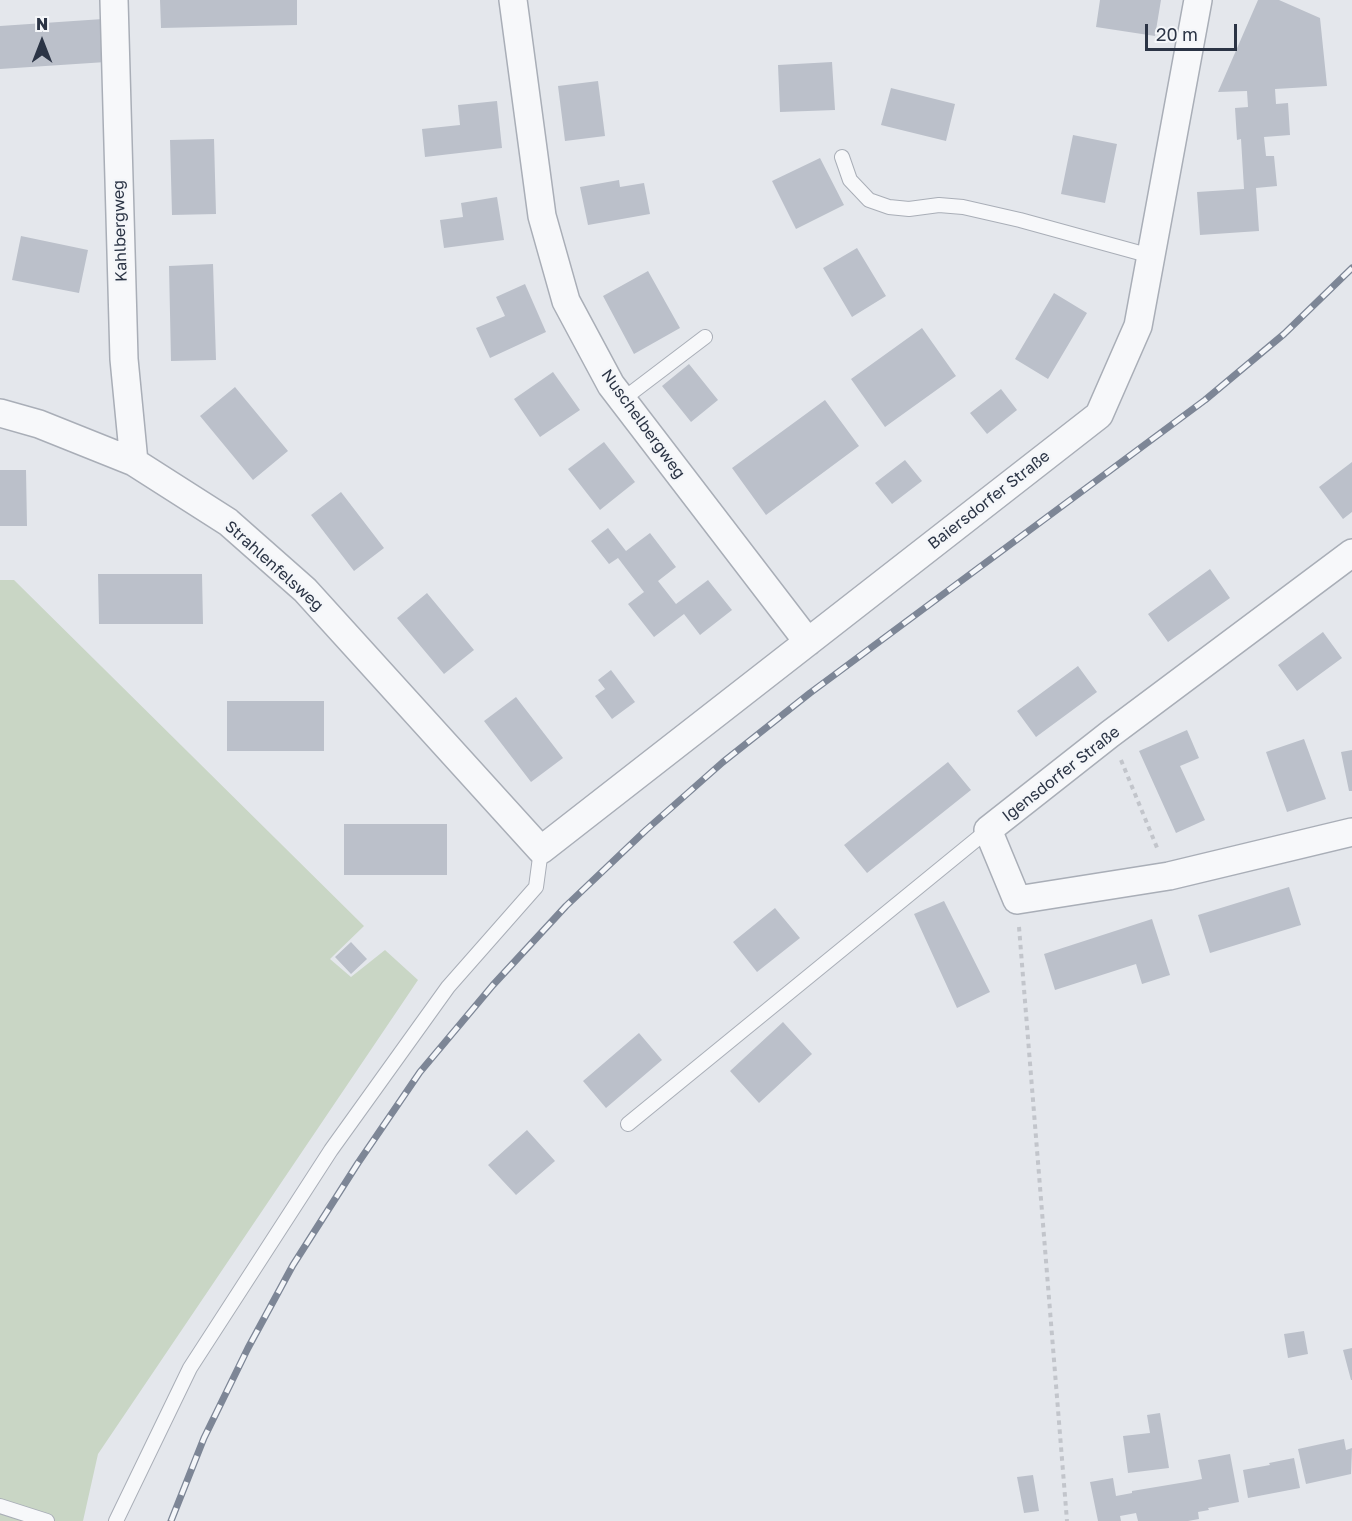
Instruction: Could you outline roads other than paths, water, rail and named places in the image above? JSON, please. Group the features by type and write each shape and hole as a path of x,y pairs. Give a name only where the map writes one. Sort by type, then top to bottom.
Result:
{"street":[{"name":"Kahlbergweg","path":"114,0 124,359 134,462"},
{"name":"Nuschelbergweg","path":"513,0 542,216 566,301 611,385 808,642"},
{"name":"Baiersdorfer Straße","path":"542,850 1099,415 1138,326 1198,0"},
{"name":"Strahlenfelsweg","path":"0,413 39,424 134,462 228,522 305,590 542,850"},
{"name":"Igensdorfer Straße","path":"1352,554 1110,734 988,830 1017,900 1169,876 1352,832"}],"lane":[{"path":"842,157 850,180 869,200 889,207 909,209 939,205 963,207 1151,256"},
{"path":"622,400 705,337"},
{"path":"628,1124 988,830"},
{"path":"116,1521 190,1368 331,1150 448,987 536,887 542,850"},
{"path":"0,1506 47,1521"}],"railway":[{"path":"171,1521 204,1438 248,1348 293,1265 358,1163 420,1072 493,985 566,906 646,830 723,762 810,693 1205,400 1284,334 1352,268"}]}
